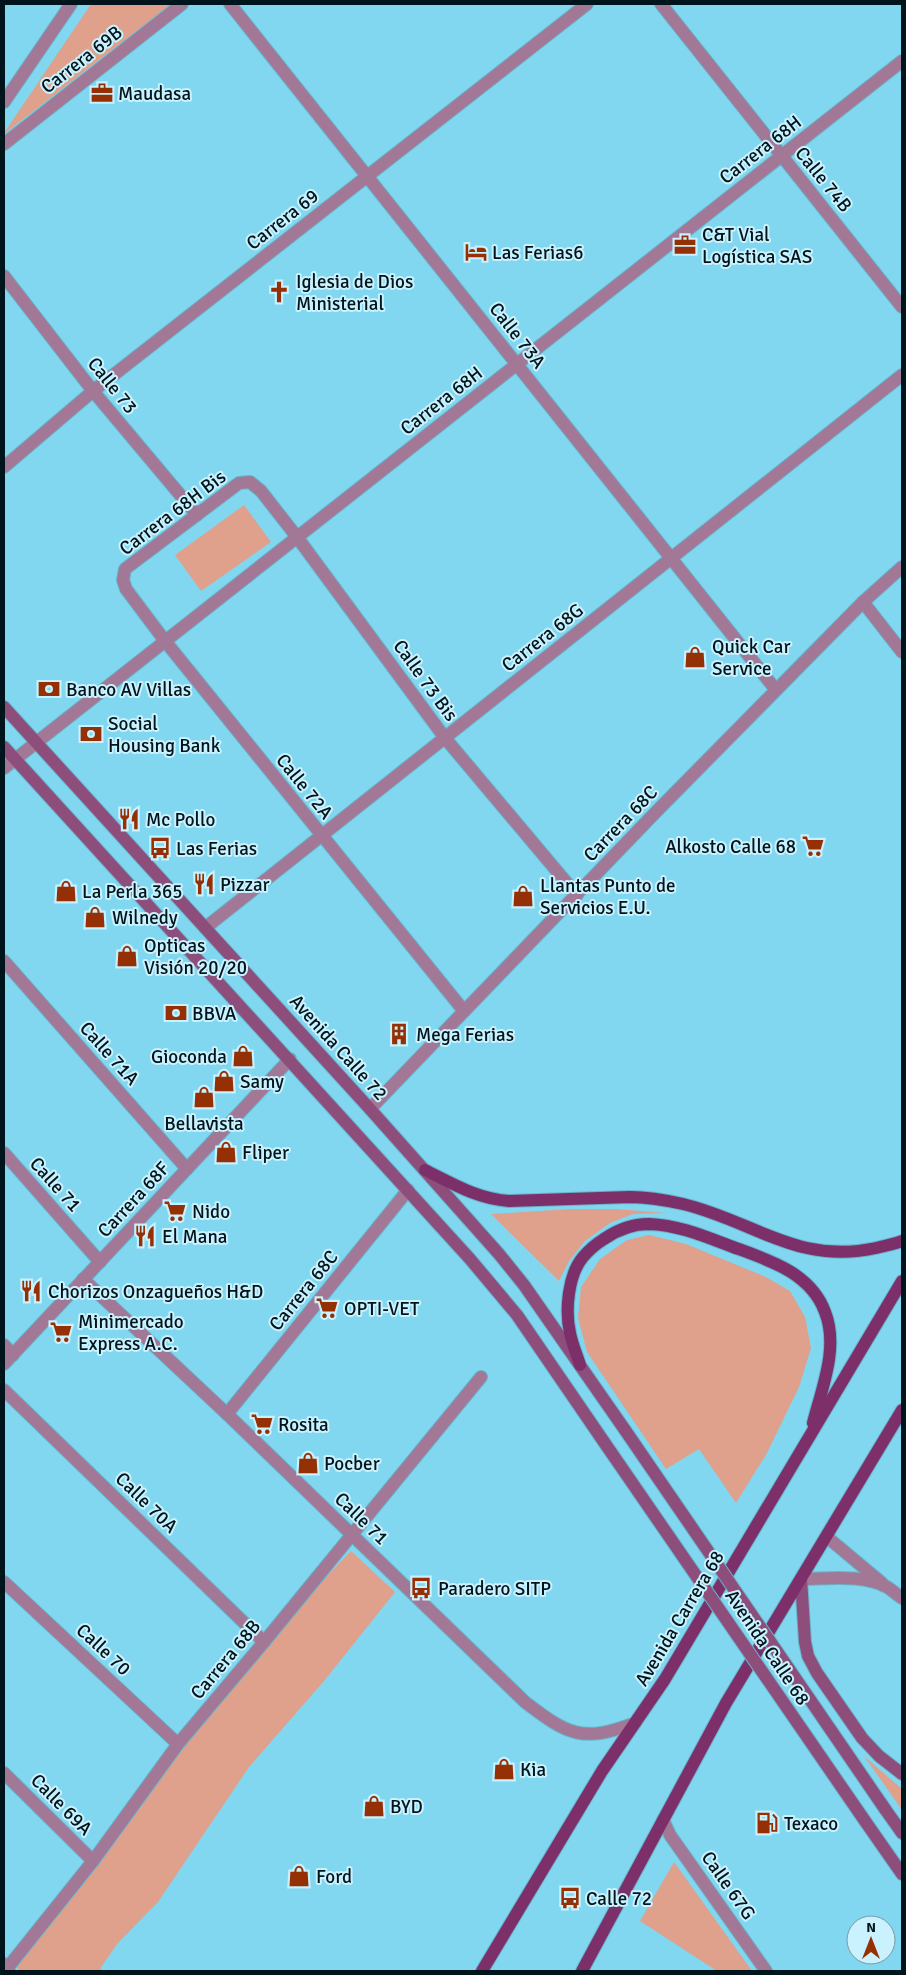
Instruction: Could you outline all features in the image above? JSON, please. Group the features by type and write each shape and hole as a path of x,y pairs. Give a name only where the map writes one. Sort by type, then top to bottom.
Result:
{"main road":[{"name":"Avenida Calle 72","path":"4,707 425,1170 524,1285 625,1430"},
{"path":"4,747 408,1190"},
{"path":"425,1170 461,1189 492,1199 509,1201 630,1196 647,1197 683,1204 804,1248 835,1252 865,1250 902,1241"},
{"name":"Avenida Calle 68","path":"408,1190 470,1259 516,1315 902,1874"},
{"path":"580,1365 569,1332 568,1309 575,1271 583,1257 593,1247 613,1233 635,1225 663,1226 687,1230 784,1267 804,1280 819,1298 831,1333 830,1348 810,1435"},
{"name":"Avenida Carrera 68","path":"482,1971 602,1771 666,1679 902,1281"},
{"path":"582,1971 726,1703 827,1537 898,1428 902,1410"},
{"name":"Avenida Calle 68","path":"625,1430 902,1833"},
{"path":"801,1580 805,1642 808,1656 817,1673 862,1738 870,1748 902,1774"}],"street":[{"path":"4,102 71,4"},
{"name":"Carrera 69B","path":"4,144 182,4"},
{"name":"Calle 73A","path":"230,4 776,690"},
{"name":"Carrera 69","path":"4,466 93,391 586,4"},
{"name":"Calle 74B","path":"660,4 902,307"},
{"name":"Carrera 68H","path":"4,768 902,61"},
{"name":"Calle 73","path":"4,276 93,391 198,515"},
{"name":"Carrera 68G","path":"205,928 902,375"},
{"name":"Calle 73 Bis","path":"250,482 261,491 297,537 445,738 577,895"},
{"name":"Carrera 68H Bis","path":"123,580 126,569 240,483 250,482"},
{"name":"Carrera 68C","path":"370,1109 776,690 863,602 902,567"},
{"name":"Calle 72A","path":"123,580 126,589 165,641 464,1012"},
{"path":"863,602 902,652"},
{"name":"Calle 71A","path":"4,961 187,1169"},
{"name":"Carrera 68F","path":"8,1359 290,1060"},
{"name":"Calle 71","path":"4,1153 100,1262"},
{"name":"Carrera 68C","path":"227,1414 408,1190"},
{"name":"Calle 71","path":"84,1279 227,1414 525,1702 554,1724 574,1733 593,1735 606,1733 635,1723"},
{"path":"4,1345 8,1359"},
{"name":"Carrera 68B","path":"6,1969 93,1861 178,1744 481,1377"},
{"name":"Calle 70A","path":"4,1390 264,1642"},
{"path":"827,1537 902,1598"},
{"path":"801,1580 844,1578 863,1580 886,1586"},
{"name":"Calle 70","path":"4,1582 178,1744"},
{"name":"Calle 69A","path":"4,1773 93,1861"},
{"name":"Calle 67G","path":"663,1820 670,1834 766,1971"}],"shaded area":[{"path":"91,4 171,4 4,134 4,133"},
{"path":"244,505 271,542 201,591 175,555"},
{"path":"569,1209 617,1209 666,1213 633,1214 610,1223 585,1241 569,1261 559,1281 491,1214"},
{"path":"649,1235 686,1244 766,1277 790,1291 805,1317 811,1348 799,1387 767,1453 736,1503 699,1449 666,1469 587,1352 578,1318 581,1287 600,1259 627,1240"},
{"path":"351,1551 395,1592 324,1681 249,1767 158,1902 118,1943 100,1971 19,1971 16,1965 98,1866 182,1747 323,1580"},
{"path":"864,1756 902,1789 902,1810"},
{"path":"674,1862 752,1971 717,1971 640,1921"}],"place":[{"name":"Maudasa","path":"102,93"},
{"name":"C&T Vial Logística SAS","path":"685,245"},
{"name":"Las Ferias6","path":"476,252"},
{"name":"Iglesia de Dios Ministerial","path":"279,292"},
{"name":"Quick Car Service","path":"695,657"},
{"name":"Banco AV Villas","path":"49,689"},
{"name":"Social Housing Bank","path":"91,734"},
{"name":"Mc Pollo","path":"129,819"},
{"name":"Alkosto Calle 68","path":"813,846"},
{"name":"Las Ferias","path":"160,848"},
{"name":"Pizzar","path":"204,884"},
{"name":"La Perla 365","path":"66,891"},
{"name":"Llantas Punto de Servicios E.U.","path":"523,896"},
{"name":"Wilnedy","path":"95,917"},
{"name":"Opticas Visión 20/20","path":"127,956"},
{"name":"BBVA","path":"176,1013"},
{"name":"Mega Ferias","path":"399,1034"},
{"name":"Gioconda","path":"243,1056"},
{"name":"Samy","path":"224,1081"},
{"name":"Bellavista","path":"204,1097"},
{"name":"Fliper","path":"226,1152"},
{"name":"Nido","path":"175,1211"},
{"name":"El Mana","path":"145,1236"},
{"name":"Chorizos Onzagueños H&D","path":"31,1291"},
{"name":"OPTI-VET","path":"327,1308"},
{"name":"Minimercado Express A.C.","path":"61,1332"},
{"name":"Rosita","path":"262,1424"},
{"name":"Pocber","path":"308,1463"},
{"name":"Paradero SITP","path":"421,1588"},
{"name":"Kia","path":"504,1769"},
{"name":"BYD","path":"374,1806"},
{"name":"Texaco","path":"767,1823"},
{"name":"Ford","path":"299,1876"},
{"name":"Calle 72","path":"570,1898"}]}
